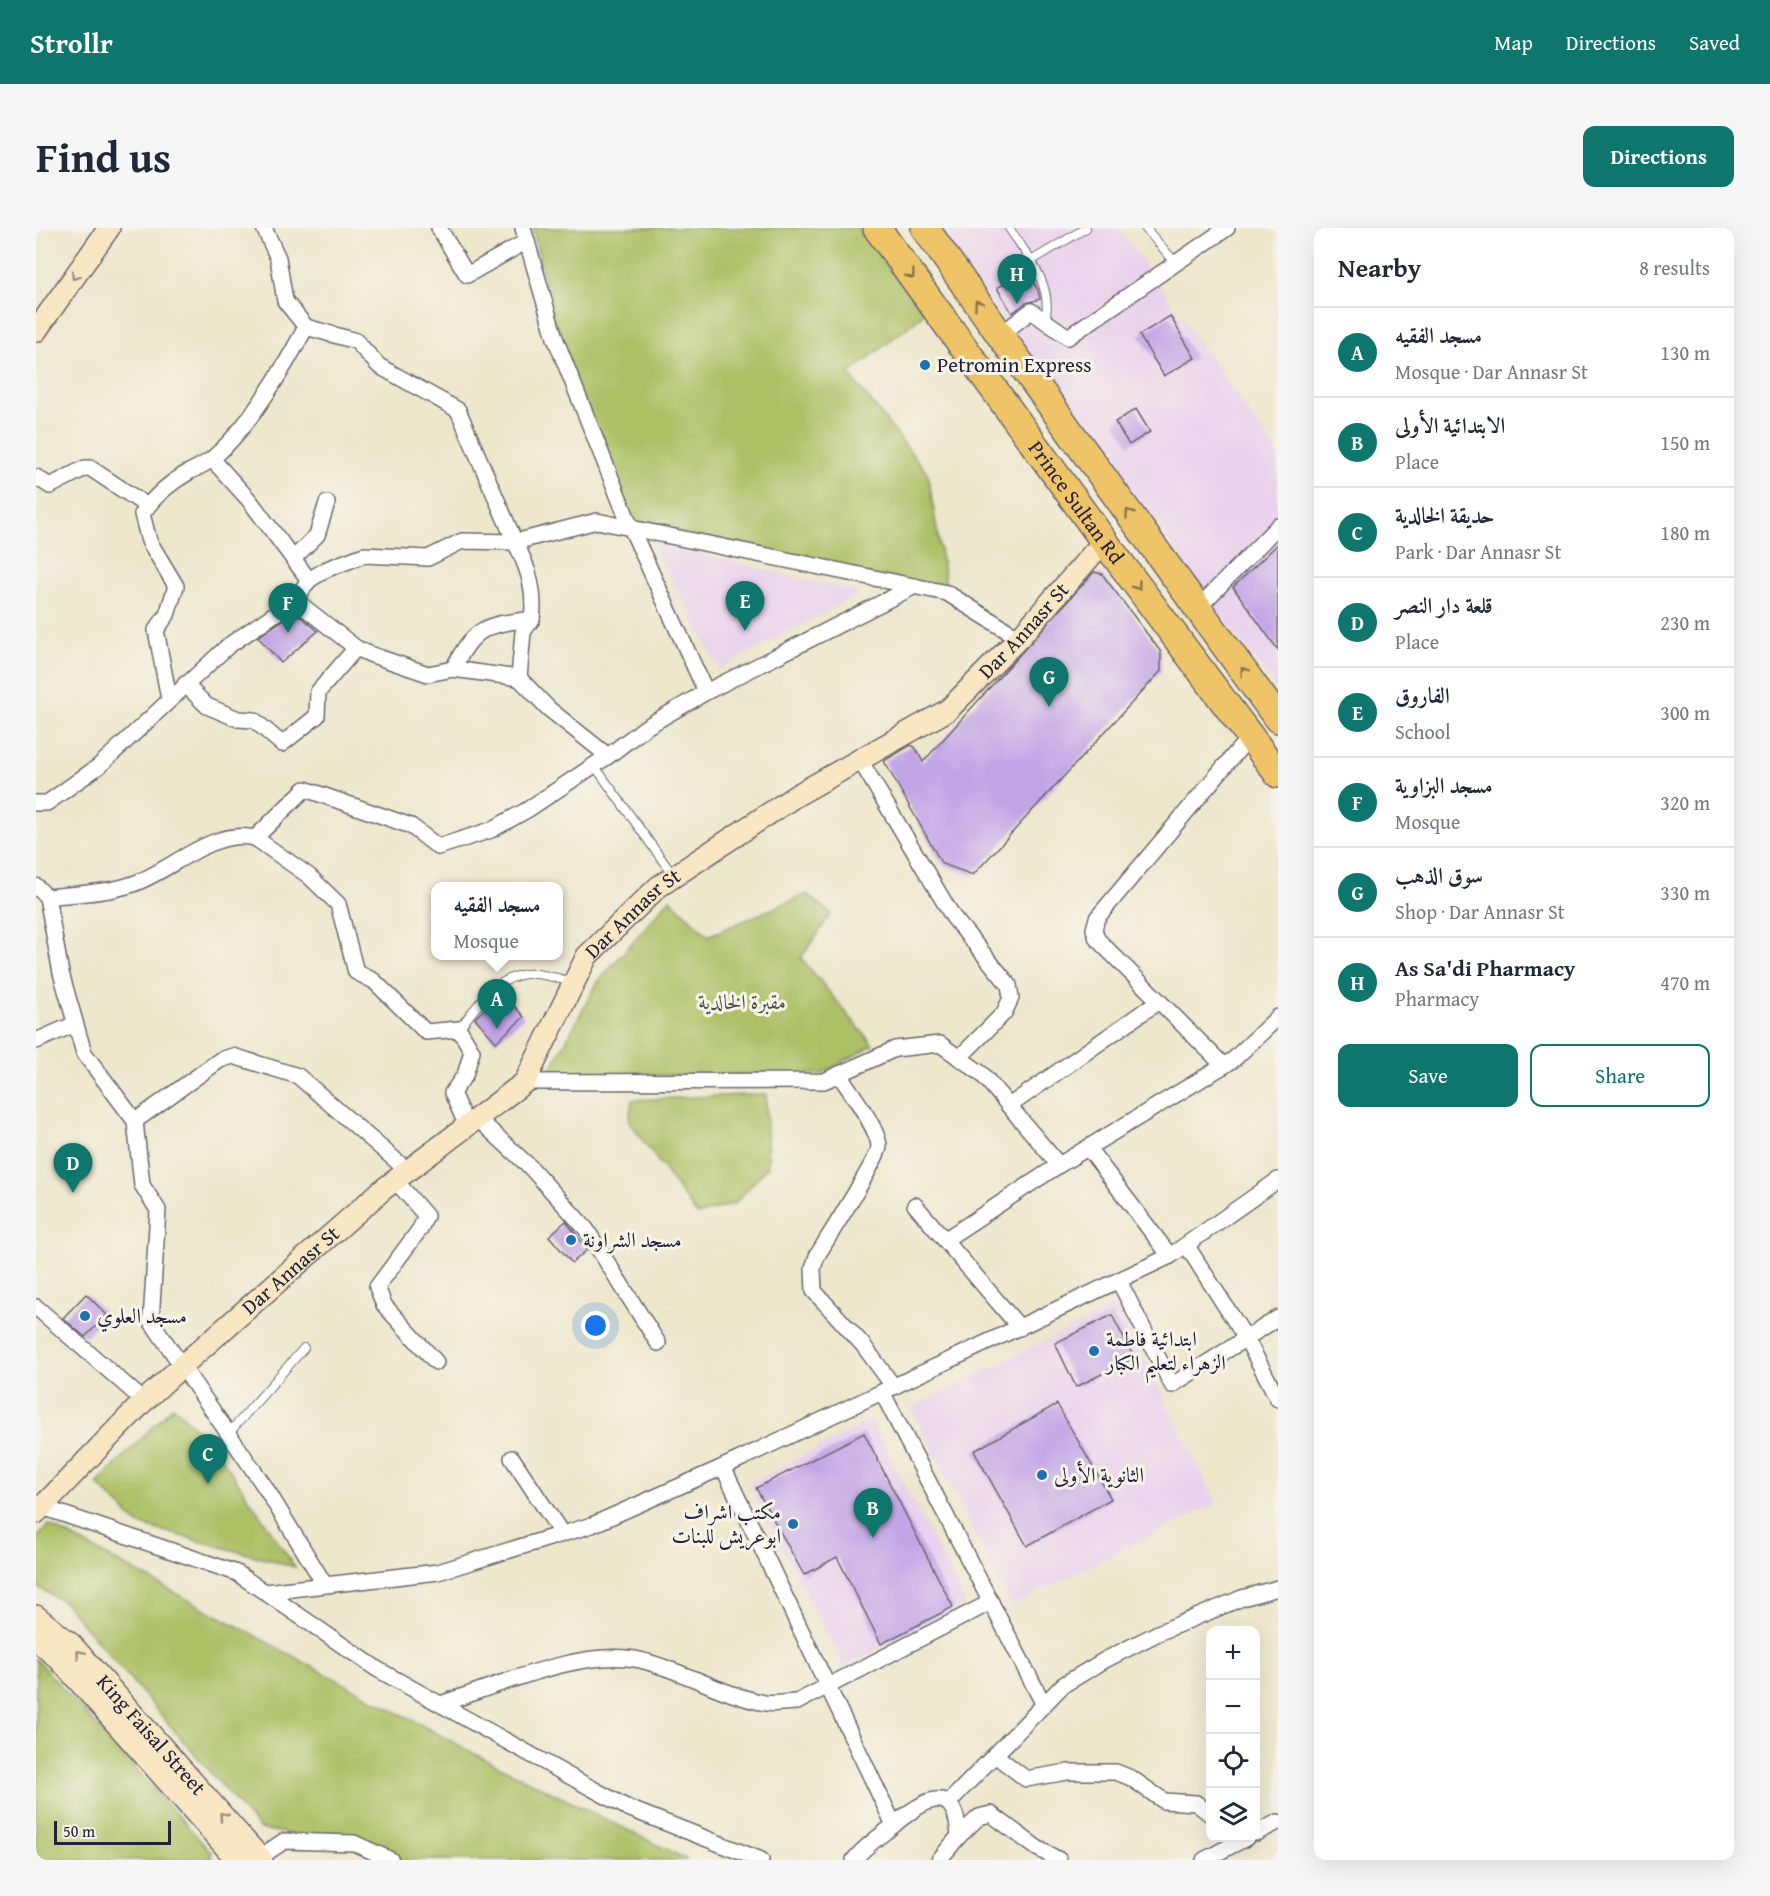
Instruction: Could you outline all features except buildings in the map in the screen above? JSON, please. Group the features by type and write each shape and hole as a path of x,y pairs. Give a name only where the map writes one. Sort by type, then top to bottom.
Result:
{"highway":[{"name":"Prince Sultan Rd","path":"877,228 1104,541 1278,774"},
{"name":"Prince Sultan Rd","path":"925,228 1278,719"}],"street":[{"path":"36,331 109,228"},
{"path":"264,228 278,258 285,301 306,327 356,341 379,366 458,410 514,543 526,564 532,591 532,619 523,632 519,678"},
{"path":"439,228 466,276 525,234 555,338 630,528 706,692"},
{"path":"1000,335 1031,312 1068,337 1227,228"},
{"path":"169,699 156,630 167,615 176,586 149,541 142,514 153,496 175,480 212,459 237,433 289,359 306,327"},
{"path":"212,459 250,501 309,580"},
{"path":"36,477 50,486 85,468 90,468 147,506"},
{"path":"293,559 317,535 327,503"},
{"path":"36,803 47,803 99,766 228,646 295,600 309,580 327,569 363,555 428,558 462,542 514,543 597,521 947,593 1019,638"},
{"path":"1198,608 1278,526"},
{"name":"Dar Annasr St","path":"39,1510 144,1401 183,1365 402,1175 525,1082 587,956 658,887 797,795 948,710 1019,638 1104,541"},
{"path":"255,838 305,789 411,826 438,847 491,830 527,810 608,756 646,727 706,692 915,586"},
{"path":"295,600 356,648 428,674 453,669 519,678 549,709 608,756"},
{"path":"453,669 467,641 484,629 532,619"},
{"path":"185,684 207,706 238,719 254,720 282,744 317,716 318,692 356,648"},
{"path":"1224,1066 1097,939 1094,929 1097,918 1250,736"},
{"path":"860,760 953,917 1009,985 1011,998 1004,1012 959,1058"},
{"path":"47,897 133,884 194,851 241,835 255,838 309,876 338,904 356,972 374,981 426,1032 459,1029 472,1051 465,1076 452,1093 472,1122 530,1167 586,1229 658,1343"},
{"path":"36,886 47,897 61,973 84,1053 135,1120 142,1185 158,1210 151,1321 229,1433 325,1585"},
{"path":"1009,1106 1159,1001"},
{"path":"946,1239 1059,1165 1233,1060 1278,1017"},
{"path":"36,1041 75,1024"},
{"path":"525,1082 824,1081 895,1049 940,1044 982,1074 1059,1165"},
{"path":"135,1120 220,1060 233,1056 298,1076 402,1175 426,1216 420,1229 379,1282 379,1295 395,1318 436,1362"},
{"path":"839,1074 876,1134 879,1147 871,1166 817,1256 813,1268 814,1291 863,1345 888,1390 1044,1705"},
{"path":"1088,1148 1170,1256"},
{"path":"265,1592 438,1572 592,1525 723,1467 1170,1256 1276,1185"},
{"path":"915,1205 1020,1328"},
{"path":"1187,1246 1247,1340 1278,1399"},
{"path":"1119,1281 1172,1385 1247,1340 1278,1318"},
{"path":"36,1307 144,1401"},
{"path":"512,1458 562,1534"},
{"path":"723,1467 894,1825"},
{"path":"39,1510 237,1573 377,1669 628,1808 761,1860"},
{"path":"948,1803 1063,1685 1136,1644 1242,1598 1278,1588"},
{"path":"440,1704 581,1661 613,1657 639,1660 767,1704 797,1702 829,1688 991,1602"},
{"name":"King Faisal Street","path":"36,1616 71,1644 259,1859"},
{"path":"36,1640 58,1658 237,1860"},
{"path":"995,1755 1026,1779 1067,1772 1116,1772 1131,1778 1164,1801 1196,1803 1206,1811"},
{"path":"855,1860 922,1803 936,1798 948,1803 957,1813 959,1836"},
{"path":"939,1860 979,1817 991,1814 1059,1860"},
{"path":"1260,1831 1278,1822"},
{"path":"259,1859 284,1840 354,1843 391,1860"},
{"path":"1204,1860 1233,1842"}],"lane":[{"path":"1009,228 1031,261 1048,295 1045,321"},
{"path":"1031,261 1086,228"},
{"path":"1145,228 1176,263"},
{"path":"594,765 674,877"},
{"path":"459,1029 486,994 508,979 528,974 574,982"},
{"path":"229,1433 304,1348"}],"shaded area":[{"path":"936,228 1119,228 1278,454 1278,692"},
{"path":"651,542 860,593 720,669"},
{"path":"1117,1305 1217,1503 1011,1606 911,1408"},
{"path":"871,1420 966,1604 844,1667 749,1484"}],"green space":[{"path":"533,228 858,228 925,313 849,374 928,474 947,593 631,528 555,338"},
{"name":"مقبرة الخالدية","path":"807,894 831,914 801,958 873,1045 821,1074 547,1076 598,982 670,899 708,936"},
{"path":"766,1094 768,1166 735,1203 697,1215 629,1121 632,1100"},
{"path":"173,1406 213,1445 295,1567 138,1524 97,1484"},
{"path":"49,1525 492,1763 688,1860 391,1860 354,1843 259,1829 64,1602 36,1586 36,1539"},
{"path":"36,1659 211,1852 211,1860 36,1860"}],"place":[{"name":"As Sa'di Pharmacy","path":"1017,304"},
{"name":"Petromin Express","path":"925,365"},
{"name":"الفاروق","path":"745,631"},
{"name":"مسجد البزاوية","path":"288,633"},
{"name":"سوق الذهب","path":"1049,707"},
{"name":"مسجد الفقيه","path":"497,1029"},
{"name":"قلعة دار النصر","path":"73,1193"},
{"name":"مسجد الشراونة","path":"571,1240"},
{"name":"مسجد العلوي","path":"85,1316"},
{"name":"ابتدائية فاطمة الزهراء لتعليم الكبار","path":"1094,1351"},
{"name":"الثانوية الأولى","path":"1042,1475"},
{"name":"حديقة الخالدية","path":"208,1484"},
{"name":"مكتب اشراف ابوعريش للبنات","path":"793,1524"},
{"name":"الابتدائية الأولى","path":"873,1538"}]}
